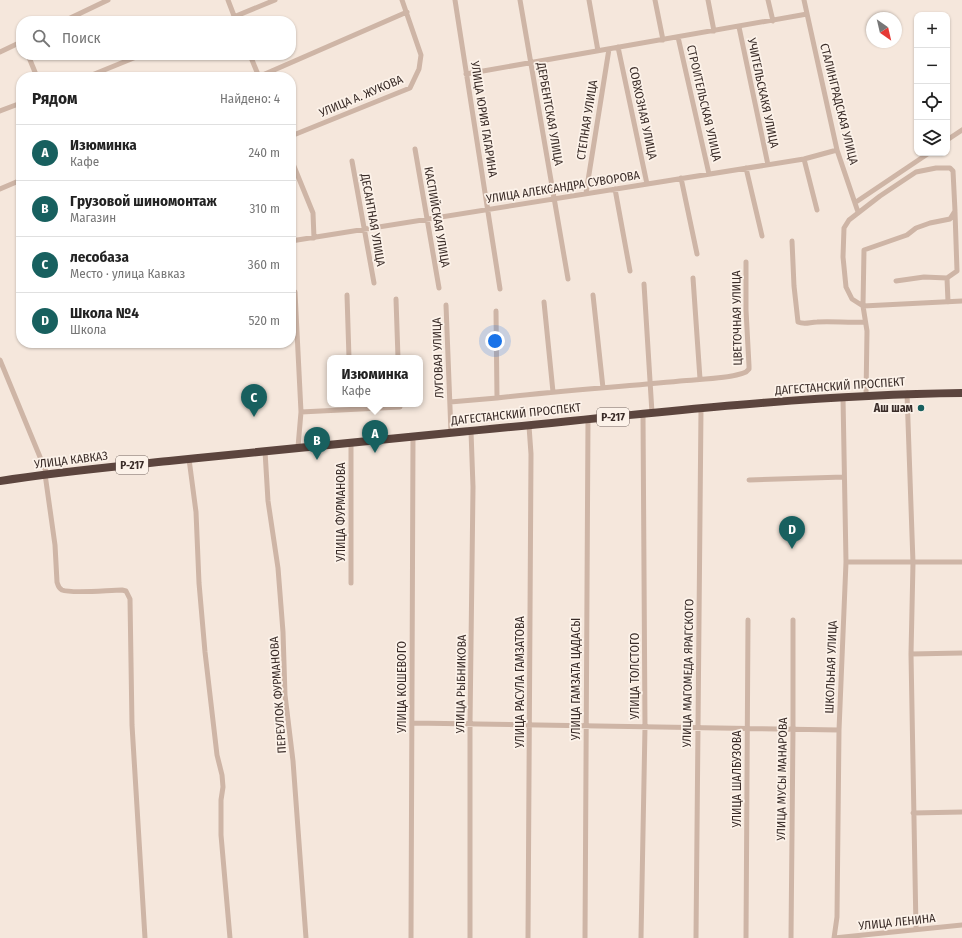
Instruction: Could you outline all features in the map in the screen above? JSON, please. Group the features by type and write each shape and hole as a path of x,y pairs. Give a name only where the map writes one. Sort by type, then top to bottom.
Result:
{"highway":[{"name":"ДАГЕСТАНСКИЙ ПРОСПЕКТ","path":"265,450 529,426 588,419 843,397 962,393"},
{"name":"УЛИЦА КАВКАЗ","path":"0,482 46,474 265,450"}],"street":[{"path":"74,16 108,0"},
{"path":"228,0 234,16"},
{"path":"241,16 275,0"},
{"name":"УЛИЦА А. ЖУКОВА","path":"296,134 410,88 419,69 421,55 402,0"},
{"name":"УЛИЦА ЮРИЯ ГАГАРИНА","path":"455,0 500,289"},
{"name":"ДЕРБЕНТСКАЯ УЛИЦА","path":"520,0 568,279"},
{"path":"589,0 598,51"},
{"path":"655,0 663,40"},
{"path":"708,0 714,31"},
{"path":"768,0 773,21"},
{"name":"СТАЛИНГРАДСКАЯ УЛИЦА","path":"804,0 837,150 856,202 858,212"},
{"path":"269,72 407,12"},
{"path":"466,74 807,14"},
{"name":"УЧИТЕЛЬСКАКЯ УЛИЦА","path":"739,26 768,165"},
{"name":"СТРОИТЕЛЬСКАЯ УЛИЦА","path":"678,37 709,174"},
{"path":"0,52 16,44"},
{"name":"СОВХОЗНАЯ УЛИЦА","path":"618,47 647,184"},
{"name":"СТЕПНАЯ УЛИЦА","path":"586,193 609,49"},
{"path":"30,60 35,72"},
{"path":"99,72 129,60"},
{"path":"252,60 256,72"},
{"path":"0,111 16,105"},
{"path":"950,138 962,130"},
{"name":"КАСПИЙСКАЯ УЛИЦА","path":"415,149 439,288"},
{"name":"УЛИЦА АЛЕКСАНДРА СУВОРОВА","path":"296,240 364,228 804,159 837,150"},
{"path":"856,202 925,156"},
{"path":"804,159 817,210"},
{"name":"ДЕСАНТНАЯ УЛИЦА","path":"352,161 374,283"},
{"path":"746,168 762,236"},
{"path":"896,281 924,277 947,278 957,271 953,171 950,168 936,168 916,172 858,212 849,220 844,228 843,258 846,287 852,299 862,306 962,301"},
{"path":"296,171 313,213 314,238"},
{"path":"681,178 697,254"},
{"path":"0,189 16,182"},
{"path":"615,189 630,270"},
{"path":"866,396 867,331 862,306 864,250 906,235 916,228 930,223 950,219 955,211"},
{"path":"792,242 794,286 798,322 803,324 840,321 854,323 865,322"},
{"name":"ЦВЕТОЧНАЯ УЛИЦА","path":"700,379 732,376 746,372 749,369 746,310 746,262"},
{"path":"450,402 700,379 693,278"},
{"path":"947,278 948,302"},
{"name":"УЛИЦА ТОЛСТОГО","path":"641,938 645,727 647,414 649,384 644,284"},
{"path":"347,295 349,355"},
{"path":"593,295 603,388"},
{"path":"396,299 398,355"},
{"path":"544,302 553,392"},
{"name":"ЛУГОВАЯ УЛИЦА","path":"446,306 451,433"},
{"path":"496,311 497,398"},
{"path":"296,312 301,412 298,447"},
{"path":"0,360 46,474 55,545 57,582 59,588 62,590 71,591 122,590 126,592 130,599 132,725 145,938"},
{"path":"907,394 913,563 911,654 916,929"},
{"name":"ШКОЛЬНАЯ УЛИЦА","path":"834,938 836,917 839,730 846,562 843,397"},
{"path":"301,412 352,407"},
{"name":"УЛИЦА МАГОМЕДА ЯРАГСКОГО","path":"696,938 701,409"},
{"name":"УЛИЦА ГАМЗАТА ЦАДАСЫ","path":"585,938 588,419"},
{"name":"УЛИЦА РАСУЛА ГАМЗАТОВА","path":"528,938 531,454 529,426"},
{"name":"УЛИЦА РЫБНИКОВА","path":"470,938 470,724 473,487 471,431"},
{"name":"УЛИЦА КОШЕВОГО","path":"411,938 413,436"},
{"name":"УЛИЦА ФУРМАНОВА","path":"351,442 351,583"},
{"name":"ПЕРЕУЛОК ФУРМАНОВА","path":"265,450 268,501 278,568 283,632 285,695 293,761 306,938"},
{"path":"189,458 196,512 205,652 217,755 222,775 221,835 230,938"},
{"path":"749,480 844,477"},
{"path":"846,562 962,562"},
{"name":"УЛИЦА ШАЛБУЗОВА","path":"746,938 748,620"},
{"name":"УЛИЦА МУСЫ МАНАРОВА","path":"791,938 793,620"},
{"path":"911,654 962,653"},
{"path":"412,722 839,730"},
{"path":"913,813 962,812"},
{"name":"УЛИЦА ЛЕНИНА","path":"834,938 916,929 962,926"}],"place":[{"name":"Аш шам","path":"921,408"},
{"name":"лесобаза","path":"254,417"},
{"name":"Изюминка","path":"375,453"},
{"name":"Грузовой шиномонтаж","path":"317,460"},
{"name":"Школа №4","path":"792,549"}]}
